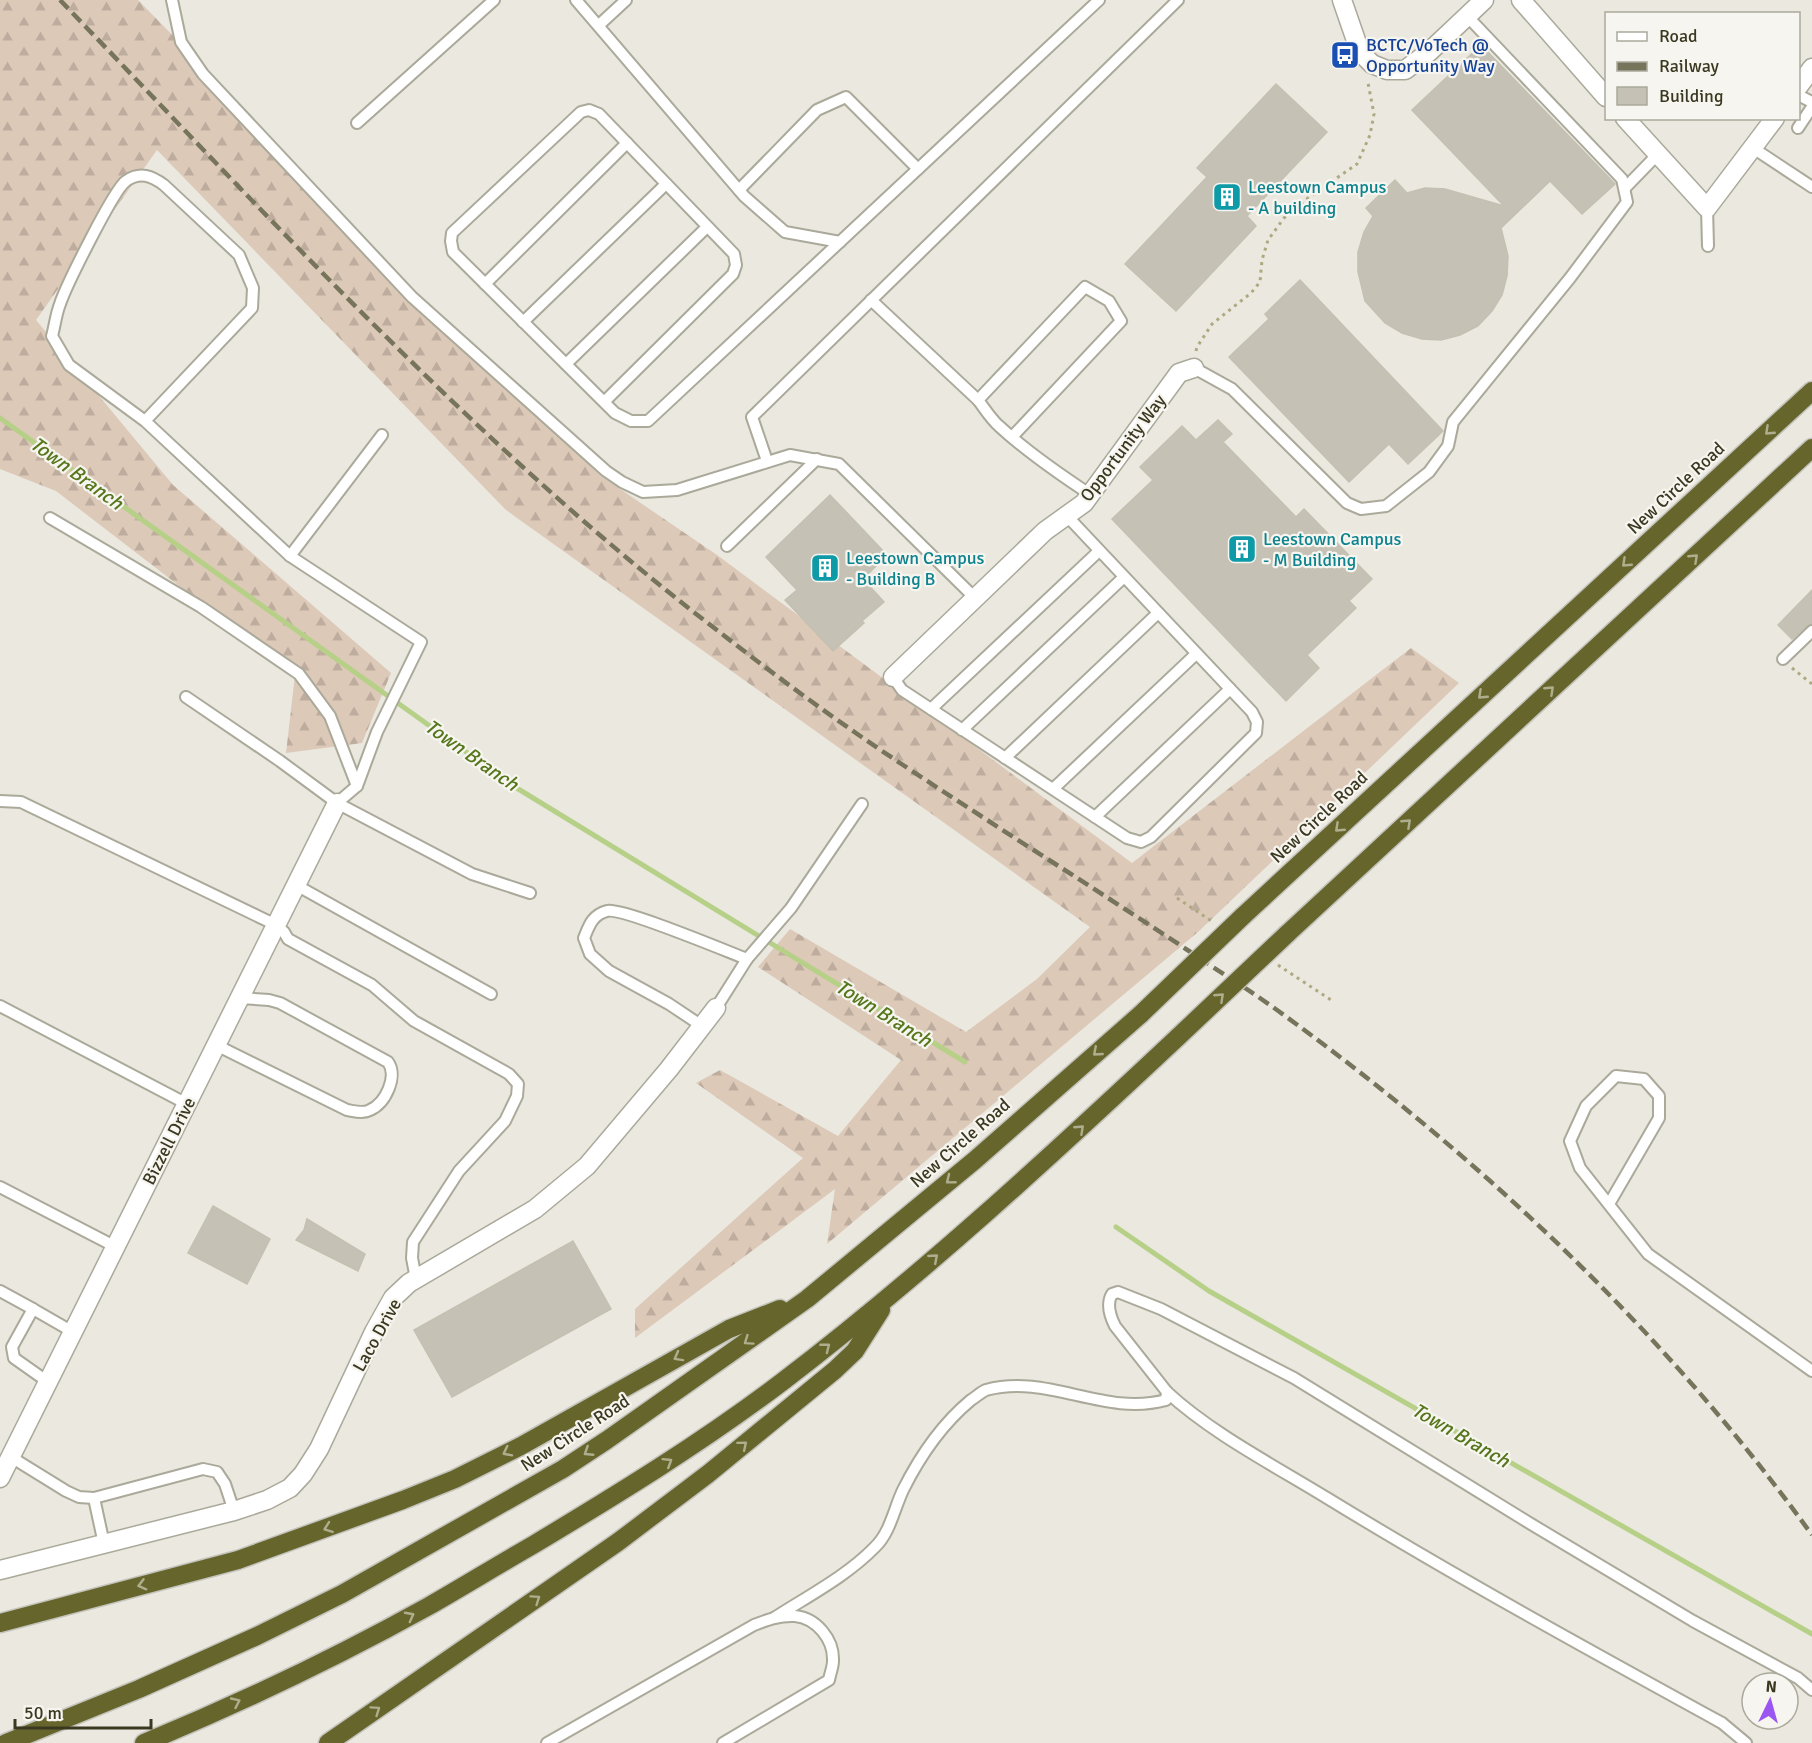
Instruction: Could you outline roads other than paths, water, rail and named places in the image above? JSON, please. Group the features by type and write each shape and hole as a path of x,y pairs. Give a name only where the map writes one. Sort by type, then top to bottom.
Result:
{"highway":[{"name":"New Circle Road","path":"6,1743 139,1689 257,1636 342,1594 563,1468 607,1440 807,1299 975,1160 1142,1014 1243,916 1812,391"},
{"path":"144,1743 316,1665 429,1606 579,1518 698,1442 780,1383 890,1297 999,1202 1812,448"},
{"path":"328,1743 618,1542 708,1474 855,1351 890,1297"},
{"path":"0,1623 238,1560 413,1496 455,1479 521,1446 729,1329 807,1299"}],"street":[{"path":"1342,0 1360,52 1372,64 1387,70 1405,70 1429,52 1484,0"},
{"path":"1521,0 1605,96"},
{"path":"1800,84 1812,68"},
{"path":"1627,120 1707,208 1774,120"},
{"name":"Opportunity Way","path":"893,677 1046,531 1084,503 1179,373 1194,368"},
{"name":"Bizzell Drive","path":"0,1478 337,803"},
{"name":"Laco Drive","path":"0,1570 234,1511 290,1488 303,1474 319,1449 374,1332 393,1298 416,1279 535,1209 579,1173 637,1108 716,1008"}],"lane":[{"path":"172,0 181,42 203,74 412,297 606,471 643,492 677,490 790,455 838,464 975,598"},
{"path":"357,123 494,0"},
{"path":"576,0 739,190 785,232 840,242"},
{"path":"599,25 626,0"},
{"path":"604,402 733,274 736,265 734,254 598,114 589,110 581,112 452,233 453,252 615,413 632,421 648,421 1099,0"},
{"path":"767,461 752,417 1178,0"},
{"path":"1194,368 1232,389 1347,503 1361,509 1386,506 1429,472 1448,446 1453,423 1570,278 1627,202 1622,179 1467,16"},
{"path":"739,190 818,110 846,97 918,169"},
{"path":"1798,128 1812,107"},
{"path":"485,284 627,143"},
{"path":"1753,148 1812,187"},
{"path":"1625,188 1657,155"},
{"path":"145,421 252,308 253,288 239,255 164,185 151,176 139,175 125,182 111,201 60,304 52,336 69,365 145,421 290,556 421,642 377,732 357,786 337,803"},
{"path":"523,322 666,184"},
{"path":"1707,208 1708,246"},
{"path":"566,364 707,227"},
{"path":"978,400 1085,287 1109,301 1121,321 1012,437"},
{"path":"871,300 978,400 997,425 1050,467 1091,495"},
{"path":"290,556 382,435"},
{"path":"727,546 817,459"},
{"path":"893,677 902,690 1127,838 1141,842 1151,837 1256,733 1257,722 1252,712 1067,516"},
{"path":"50,518 201,606 299,674 330,716 357,786"},
{"path":"932,709 1099,550"},
{"path":"963,730 1124,577"},
{"path":"1005,758 1158,613"},
{"path":"1783,659 1812,631"},
{"path":"1053,789 1196,654"},
{"path":"1095,817 1230,689"},
{"path":"186,697 280,760 337,803 472,874 530,892"},
{"path":"0,801 21,802 276,925 288,939 372,985 414,1021 509,1074 518,1084 518,1096 505,1120 459,1171 413,1242 412,1258 416,1279"},
{"path":"716,1008 747,959 791,908 862,804"},
{"path":"296,885 491,993"},
{"path":"702,1026 669,1004 609,971 590,954 584,938 593,918 608,910 672,930 747,959"},
{"path":"216,1046 347,1110 363,1112 370,1110 382,1099 392,1083 393,1069 388,1062 280,1004 269,1000 240,998"},
{"path":"0,1006 187,1104"},
{"path":"1609,1204 1659,1118 1659,1096 1644,1079 1616,1076 1586,1106 1570,1141 1580,1168 1648,1254 1812,1371"},
{"path":"0,1187 116,1247"},
{"path":"0,1291 73,1332"},
{"path":"1746,1743 1722,1723 1391,1537 1185,1408 1167,1392 1115,1326 1109,1314 1112,1294 1118,1292 1152,1305 1294,1378 1693,1621 1798,1678 1812,1690"},
{"path":"33,1309 12,1347 14,1358 48,1382"},
{"path":"546,1743 754,1625 774,1618 846,1572 876,1547 884,1537 904,1489 928,1447 953,1415 983,1391 1011,1385 1035,1386 1127,1405 1150,1405 1166,1400 1167,1392"},
{"path":"10,1457 79,1497 94,1498 203,1469 217,1472 225,1484 234,1511"},
{"path":"94,1498 104,1544"},
{"path":"723,1743 829,1680 833,1661 829,1640 816,1623 796,1616 774,1618"}],"waterway":[{"name":"Town Branch","path":"0,418 515,787 965,1062"},
{"name":"Town Branch","path":"1116,1227 1209,1291 1812,1634"}],"railway":[{"path":"60,0 379,330 461,410 632,562 744,651 857,734 1277,1010 1426,1125 1497,1187 1566,1251 1632,1318 1755,1460 1812,1535"}],"place":[{"name":"BCTC/VoTech @ Opportunity Way","path":"1345,55"},
{"name":"Leestown Campus - A building","path":"1227,197"},
{"name":"Leestown Campus - M Building","path":"1242,549"},
{"name":"Leestown Campus - Building B","path":"825,568"}]}
